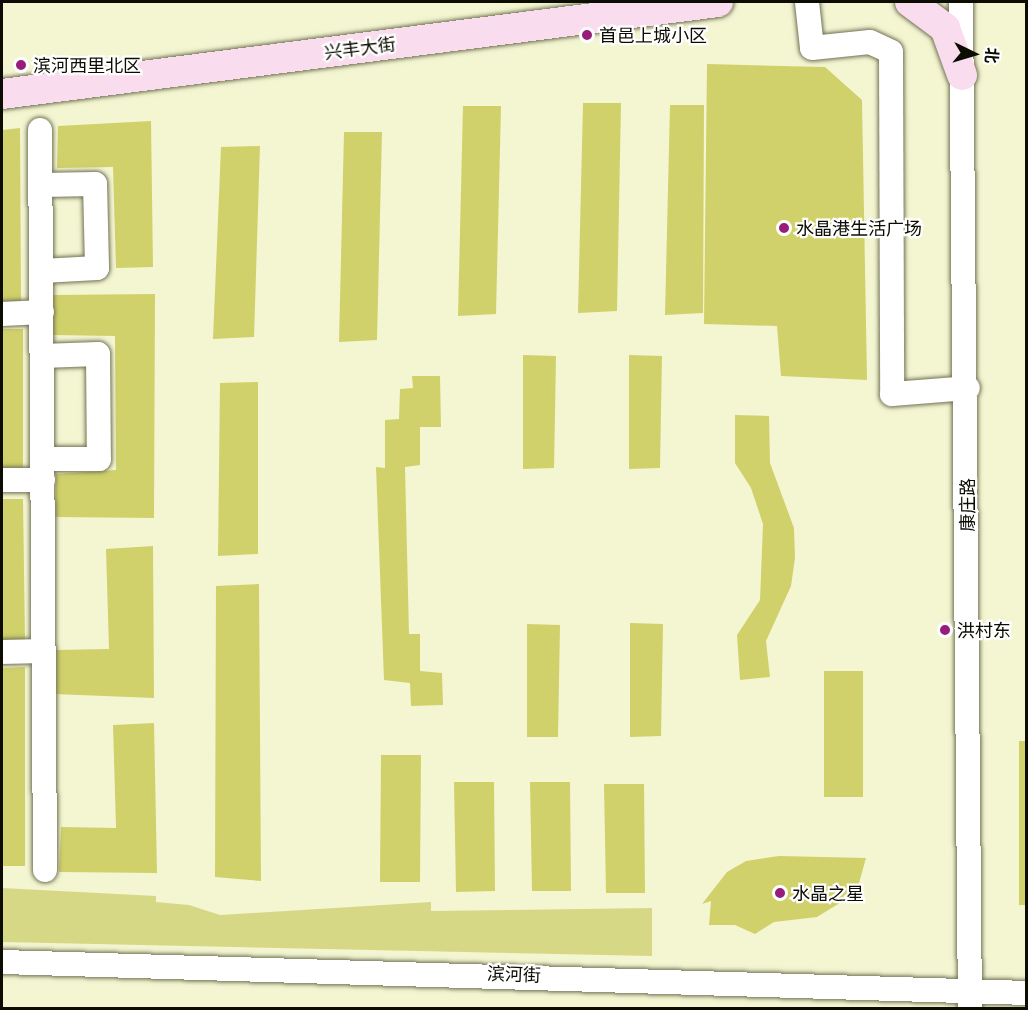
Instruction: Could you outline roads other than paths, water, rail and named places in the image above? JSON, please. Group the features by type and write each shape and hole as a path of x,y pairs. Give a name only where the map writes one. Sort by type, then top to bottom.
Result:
{"main road":[{"name":"兴丰大街","path":"2,77 568,2"},
{"name":"兴丰大街","path":"2,94 718,2"},
{"path":"910,2 945,28 963,75"}],"street":[{"path":"807,2 812,48 870,42 891,52 892,394 968,388"},
{"name":"康庄路","path":"961,2 968,388 970,1000"},
{"path":"40,130 45,870"},
{"path":"41,185 95,184 98,268 42,271"},
{"path":"2,314 42,312"},
{"path":"2,480 99,459 98,354 42,356"},
{"path":"2,652 44,651"},
{"name":"滨河街","path":"2,962 970,1000 1026,993"}],"place":[{"name":"首邑上城小区","path":"587,35"},
{"name":"滨河西里北区","path":"21,65"},
{"name":"水晶港生活广场","path":"784,228"},
{"name":"洪村东","path":"945,630"},
{"name":"水晶之星","path":"780,893"}]}
